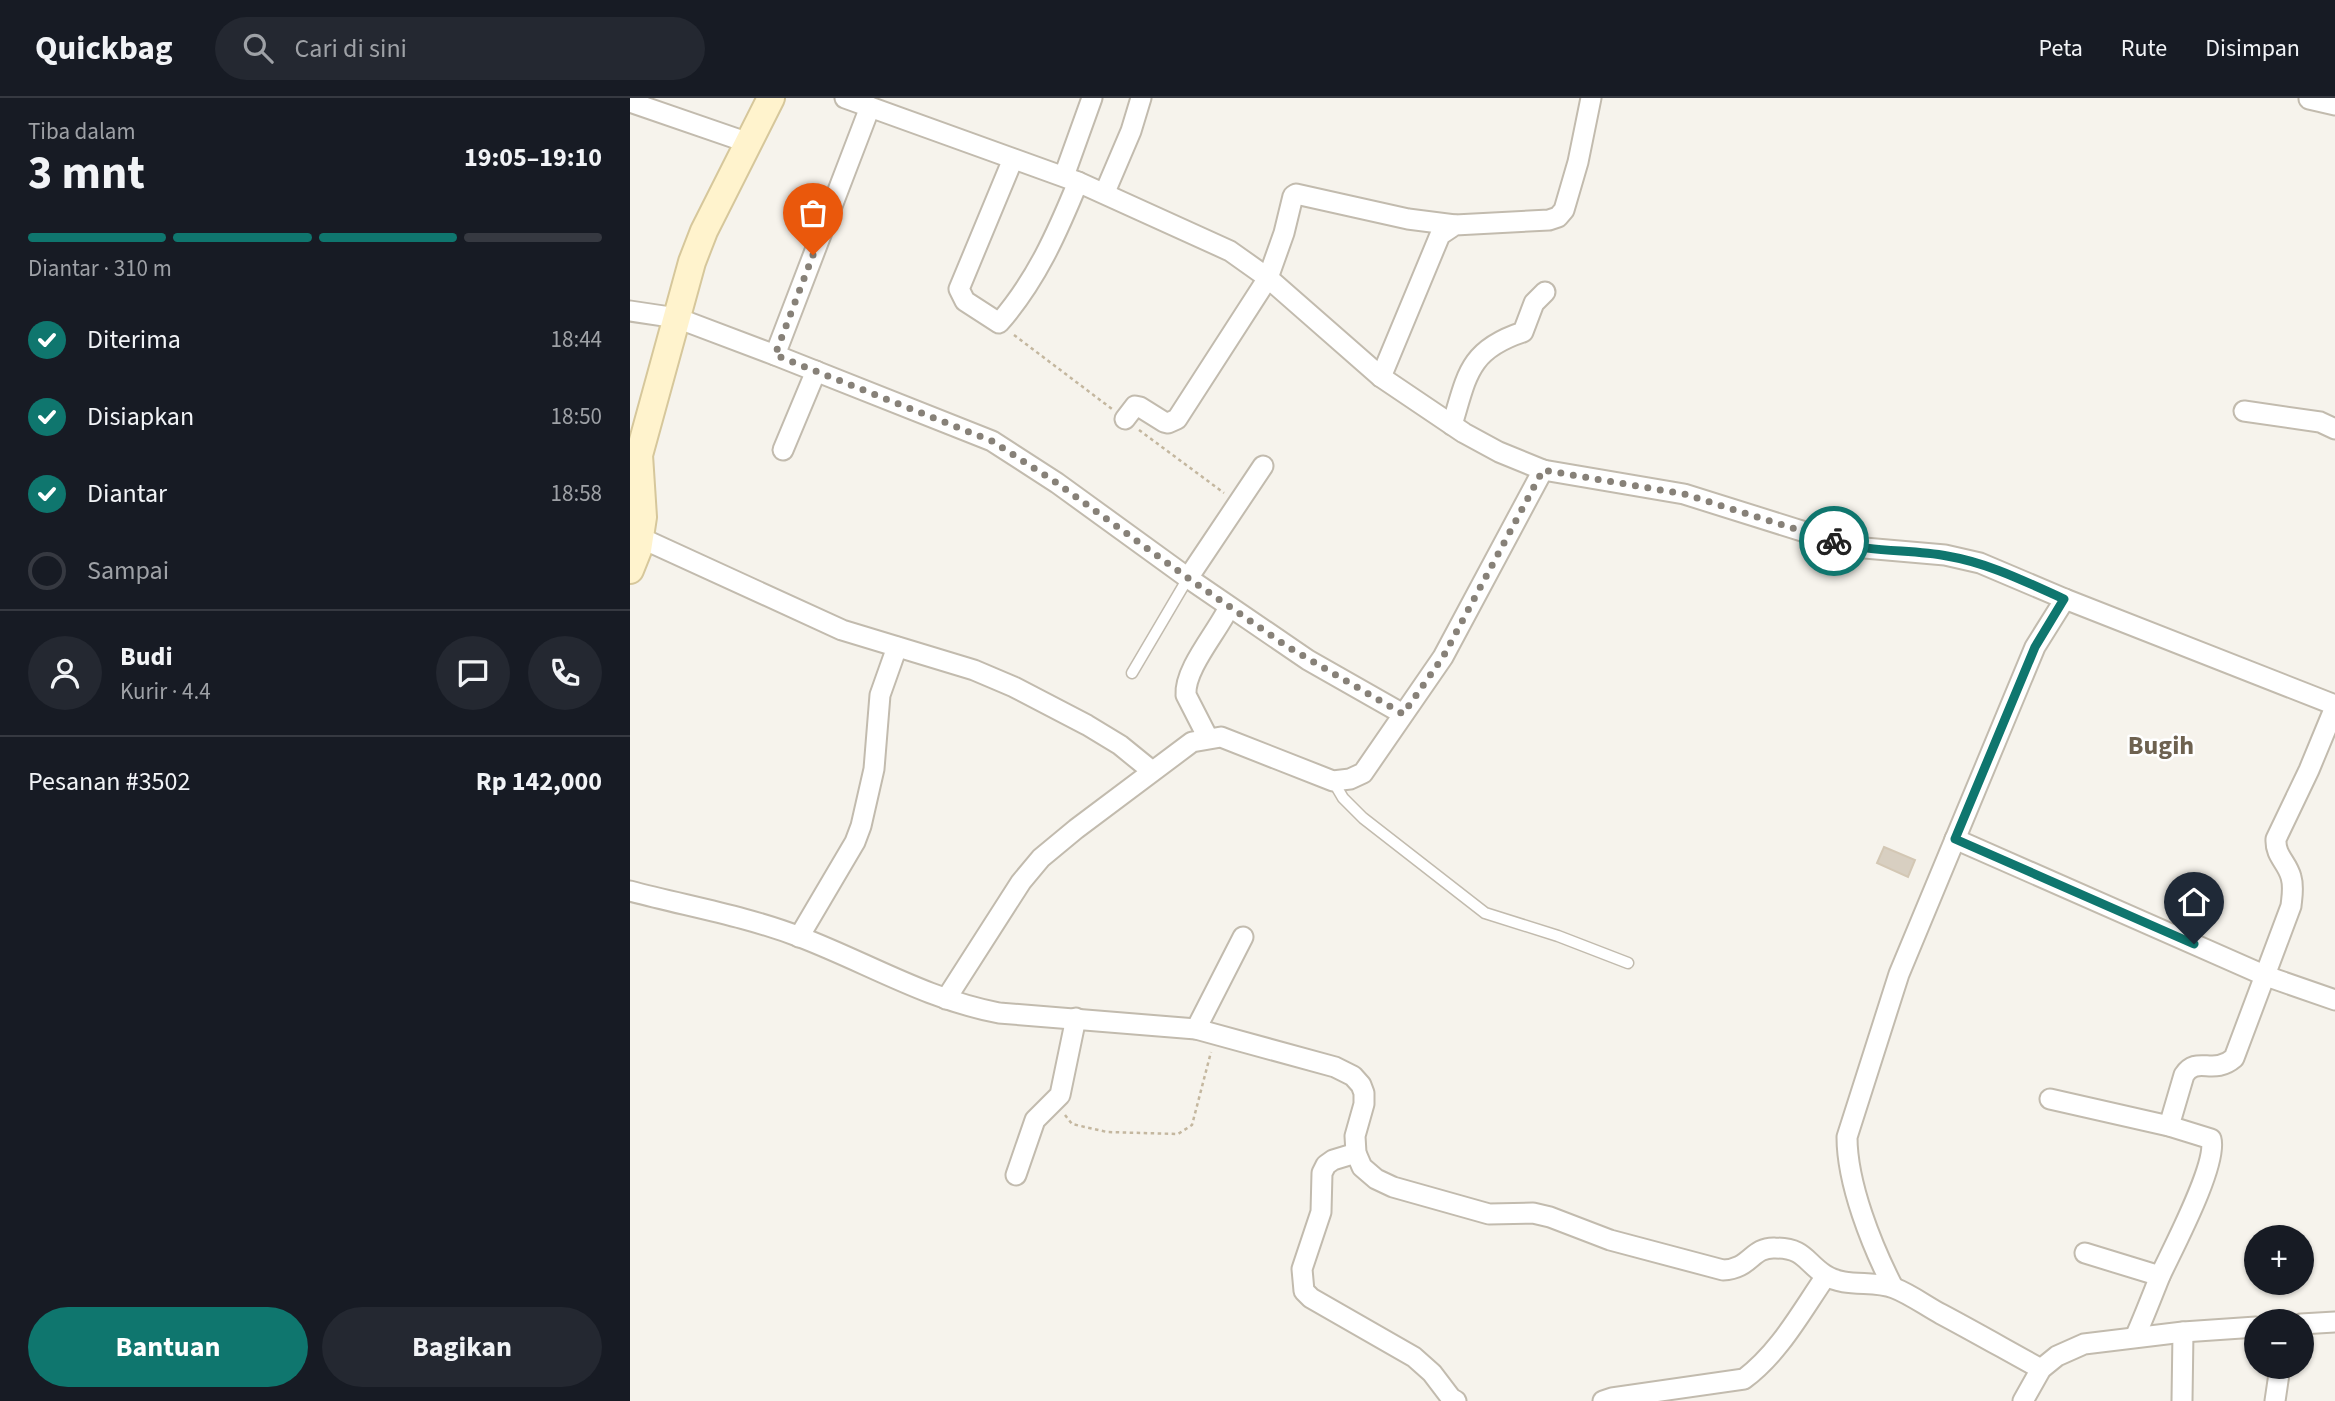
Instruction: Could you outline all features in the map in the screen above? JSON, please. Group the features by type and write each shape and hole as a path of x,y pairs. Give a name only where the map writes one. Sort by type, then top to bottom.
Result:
{"street":[{"path":"630,570 641,538 643,517 635,471 639,456 637,432 704,230 771,98"},
{"path":"845,98 1105,192 1230,251 1268,278 1381,377 1452,425 1499,452 1543,470 1684,494 1853,547 1945,555 1980,563 2335,706 2309,770 2276,839 2276,849 2290,873 2293,887 2291,906 2234,1058 2219,1067 2193,1066 2188,1069 2184,1074 2169,1126"},
{"path":"1013,159 960,289 965,301 999,323 1017,303 1032,280 1056,235 1092,98"},
{"path":"1105,192 1131,131 1141,98"},
{"path":"1125,419 1135,406 1164,422 1177,419 1268,278 1284,233 1293,196 1296,194 1408,219 1455,225 1558,217 1564,210 1578,162 1591,98"},
{"path":"2309,99 2335,105"},
{"path":"630,102 749,143"},
{"path":"775,355 870,107"},
{"path":"1381,377 1440,235 1455,225"},
{"path":"1452,425 1469,371 1482,354 1504,338 1523,332 1531,310 1545,292"},
{"path":"630,311 677,318 992,441 1057,483 1307,660 1403,714"},
{"path":"783,450 816,371"},
{"path":"2245,411 2320,422 2335,429"},
{"path":"1188,578 1263,466"},
{"path":"946,999 1021,882 1041,858 1192,742 1221,737 1333,781 1350,779 1363,773 1443,657 1543,470"},
{"path":"641,538 842,630 974,670 1014,687 1087,725 1120,745 1153,771"},
{"path":"1893,1287 1857,1198 1847,1157 1847,1137 1899,974 2035,647 2064,599"},
{"path":"1208,738 1186,695 1186,687 1190,674 1229,607"},
{"path":"799,937 855,842 861,826 874,769 880,695 897,646"},
{"path":"1955,839 2266,976 2335,1000"},
{"path":"630,891 716,912 799,937 891,979 973,1008 999,1013 1206,1031 1335,1066 1353,1076 1361,1085 1364,1104 1355,1136 1356,1153 1362,1167 1384,1183 1489,1214 1533,1213 1550,1217 1610,1240 1723,1270 1735,1270 1744,1266 1757,1252 1773,1247 1796,1251 1826,1276 1893,1287 2041,1369"},
{"path":"1206,1031 1243,937"},
{"path":"1016,1175 1035,1120 1060,1095 1076,1018"},
{"path":"2050,1099 2169,1126 2211,1139 2209,1160 2191,1210 2160,1276 2136,1337"},
{"path":"1356,1153 1333,1160 1322,1172 1321,1212 1302,1269 1304,1291 1311,1298 1414,1357 1456,1401"},
{"path":"2085,1253 2160,1276"},
{"path":"1603,1401 1744,1379 1775,1351 1826,1276"},
{"path":"2314,1323 2335,1322"},
{"path":"2023,1401 2041,1369 2057,1356 2084,1344 2244,1328"},
{"path":"2182,1401 2183,1332"},
{"path":"2275,1401 2278,1379"}],"lane":[{"path":"1132,673 1188,578"},
{"path":"1333,781 1343,798 1363,818 1486,913 1629,963"}],"path":[{"path":"1060,1095 1064,1114 1073,1124 1107,1132 1178,1134 1192,1125 1206,1031"}],"building":[{"path":"1884,847 1915,860 1908,877 1877,863"}],"way so far":[{"path":"813,255 775,355 992,441 1057,483 1307,660 1403,714 1443,657 1543,470 1684,494 1834,541"}],"district":[{"name":"Bugih","path":"2161,745"}],"route":[{"path":"1834,541 1853,547 1945,555 1980,563 2064,599 2035,647 1955,839 2194,944"}]}
